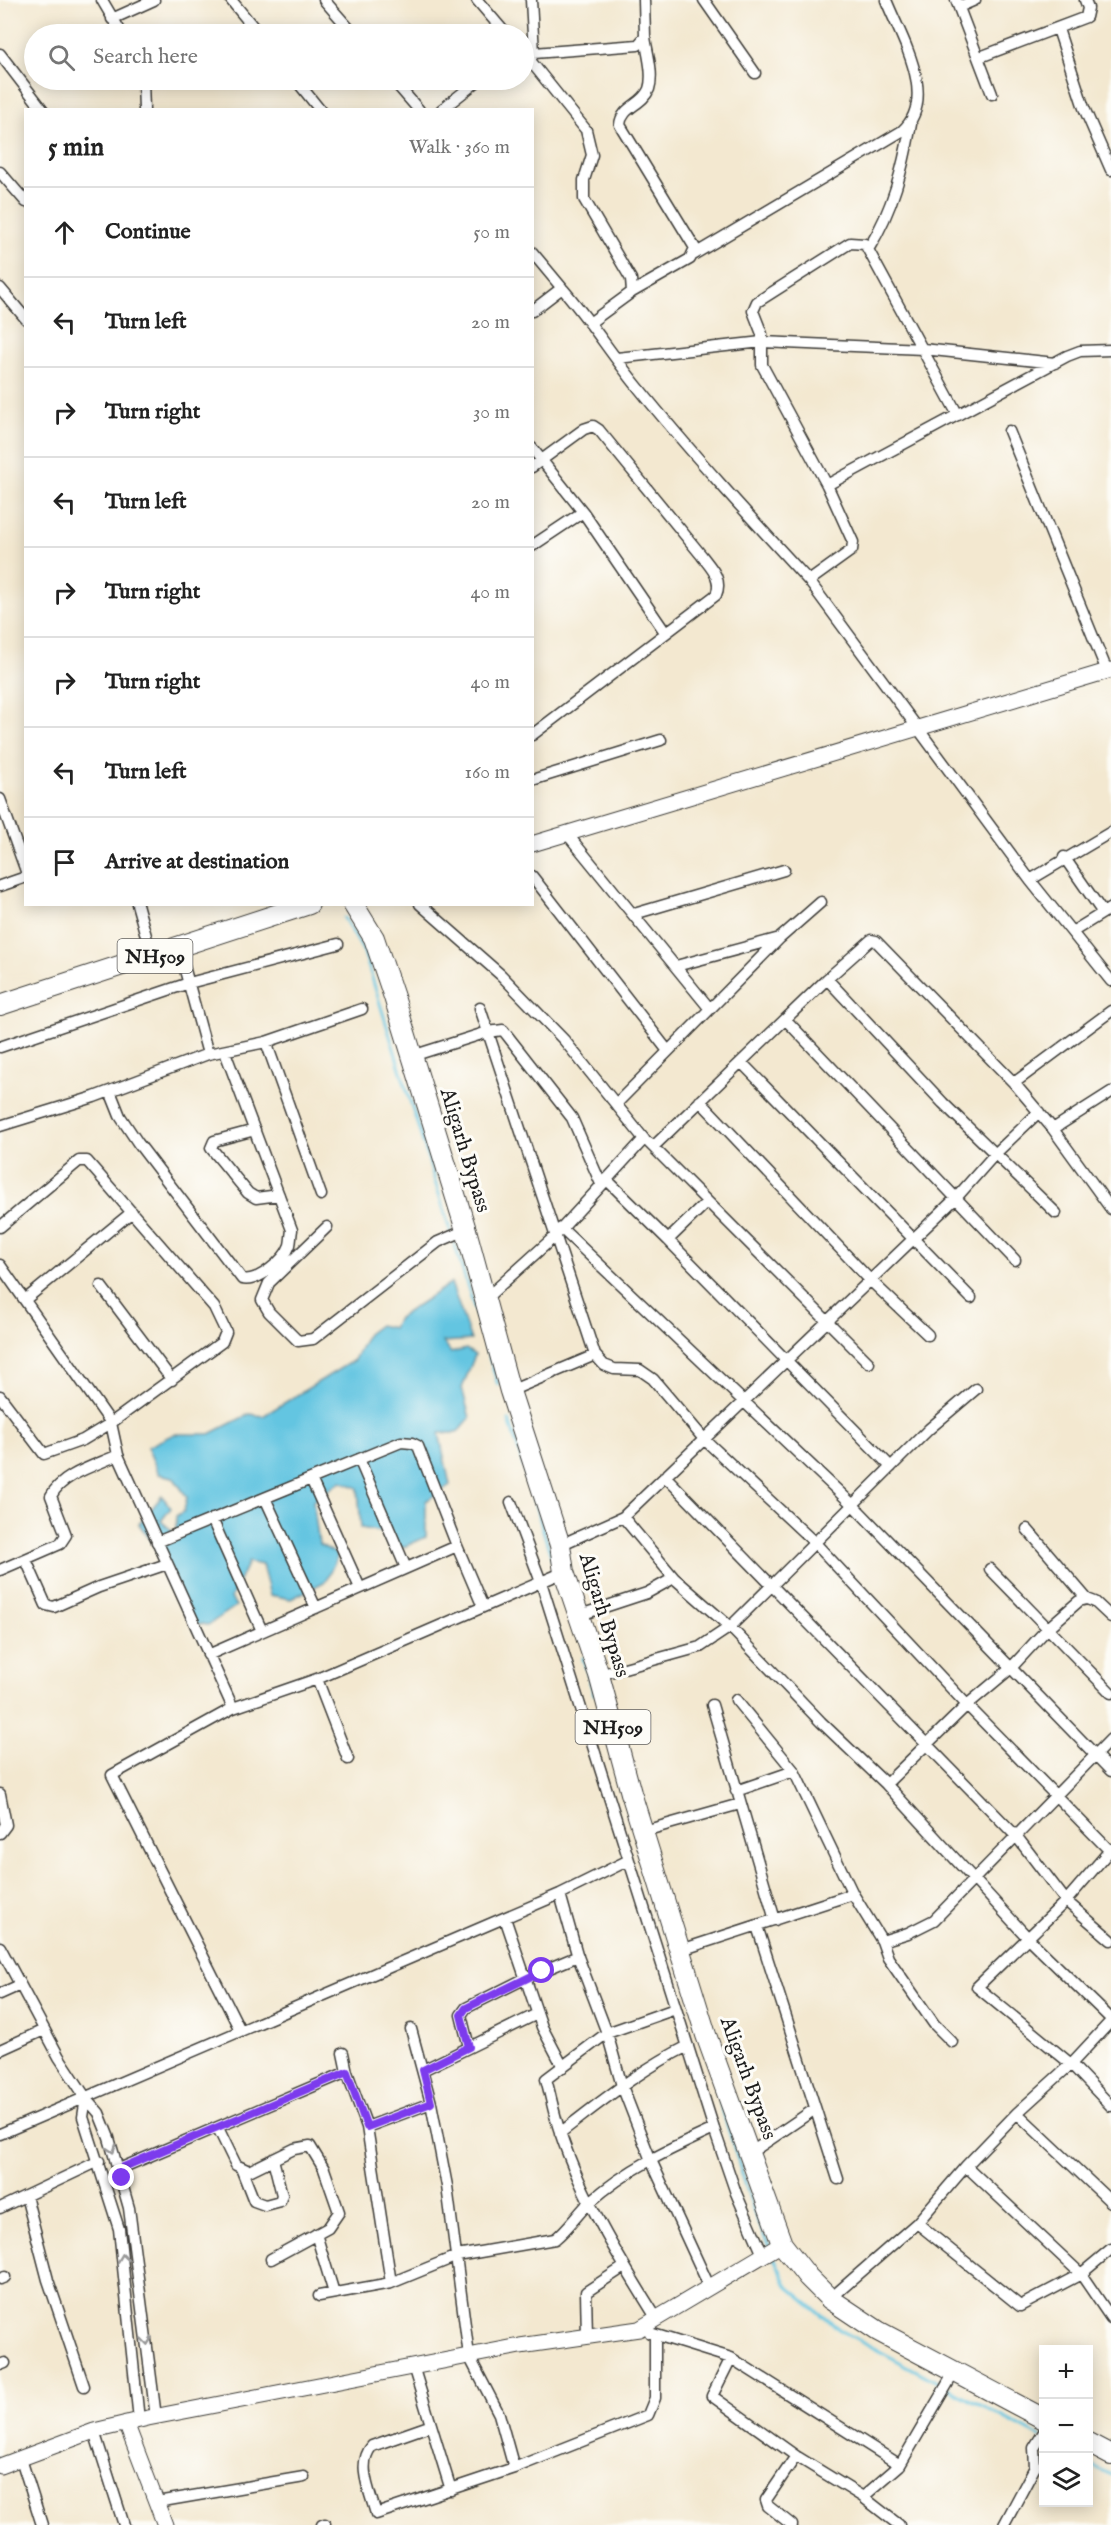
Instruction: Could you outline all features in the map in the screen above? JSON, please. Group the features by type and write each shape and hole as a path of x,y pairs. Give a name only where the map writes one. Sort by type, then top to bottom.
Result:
{"highway":[{"name":"NH509","path":"0,1005 152,957 181,953 304,906"},
{"name":"Aligarh Bypass","path":"357,906 375,938 510,1390 560,1545 553,1577 577,1616 599,1675 631,1793 706,2035 750,2152 772,2250 808,2277 830,2299 878,2331 953,2375 1039,2417"},
{"path":"1093,2445 1111,2455"}],"street":[{"path":"102,0 115,24"},
{"path":"112,19 154,0"},
{"path":"231,0 251,24"},
{"path":"324,0 345,24"},
{"path":"477,0 497,24"},
{"path":"530,24 531,0"},
{"path":"645,0 645,37 650,85 643,98 623,114 620,125 693,241 693,255"},
{"path":"704,0 755,73"},
{"path":"591,322 632,292 902,131 911,123 917,113 919,86 886,0"},
{"path":"975,0 958,3 992,94"},
{"path":"980,57 1086,17 1088,8 1085,0"},
{"path":"1058,29 1084,108 1111,170"},
{"path":"534,55 626,47 638,45 645,37"},
{"path":"0,54 24,85"},
{"path":"534,62 586,130 592,155 584,180 584,199 631,279 632,292"},
{"path":"28,90 41,108"},
{"path":"143,90 144,108"},
{"path":"304,90 318,108"},
{"path":"401,90 416,108"},
{"path":"444,108 466,90"},
{"path":"869,248 886,220 905,159 911,123"},
{"path":"1099,142 1111,137"},
{"path":"0,172 24,200"},
{"path":"809,580 852,550 853,546 827,484 762,365 760,327 754,315 756,302 850,243 861,242 869,248 958,415"},
{"path":"534,254 591,322 679,436 809,580 915,727 1030,880 1111,981"},
{"path":"0,288 24,317"},
{"path":"534,309 562,288"},
{"path":"617,358 762,342 923,349 1055,363"},
{"path":"827,484 1080,351 1111,350"},
{"path":"534,733 716,595 720,587 717,577 599,430 593,426 584,429 537,464 583,512 665,632"},
{"path":"534,844 1109,670 1009,431"},
{"path":"534,545 583,512"},
{"path":"534,779 661,740"},
{"path":"0,799 24,865"},
{"path":"1030,880 1064,857 1111,832"},
{"path":"568,835 710,1009"},
{"path":"1064,857 1107,911 1072,932"},
{"path":"634,914 784,870"},
{"path":"0,886 24,878"},
{"path":"534,879 668,1051"},
{"path":"617,1102 780,938 821,902"},
{"path":"138,906 152,957"},
{"path":"422,906 501,975 564,1040 617,1102 644,1138 869,1363"},
{"path":"676,966 780,938"},
{"path":"653,1147 868,941 876,941 1014,1083 1053,1130 1111,1209"},
{"path":"0,1047 189,983 338,944"},
{"path":"181,953 208,1054"},
{"path":"827,979 943,1103 1056,1213"},
{"path":"480,1008 558,1232 596,1355 604,1365 614,1369 640,1370 653,1379 704,1439 815,1543 967,1704 1110,1850 1066,1901 976,1987 1071,2064 1111,2106"},
{"path":"0,1126 110,1091 208,1054 266,1042 362,1009"},
{"path":"1014,1083 1111,1011"},
{"path":"786,1020 1016,1260"},
{"path":"412,1056 488,1032 503,1030 572,1118 604,1182 668,1240 891,1467"},
{"path":"266,1042 321,1195"},
{"path":"110,1091 120,1116 138,1143 242,1279 249,1281 261,1276 290,1247 292,1230 225,1052"},
{"path":"741,1062 971,1298"},
{"path":"1053,1130 1111,1092"},
{"path":"700,1101 870,1280 928,1335"},
{"path":"560,1545 623,1517 825,1321 913,1240 956,1198 995,1154 1039,1112"},
{"path":"255,1130 214,1141 211,1148 248,1193 256,1198 279,1195"},
{"path":"483,1301 558,1232 644,1138"},
{"path":"0,1227 79,1161 92,1164 214,1307 226,1332 222,1342 111,1423 83,1440 44,1454 0,1396"},
{"path":"1101,1198 1111,1189"},
{"path":"668,1240 707,1202"},
{"path":"26,1299 132,1212"},
{"path":"327,1227 269,1283 262,1300 269,1312 298,1341 313,1339 399,1269 446,1237 462,1231"},
{"path":"558,1232 744,1400 854,1506 1111,1771"},
{"path":"0,1264 111,1423 118,1455 233,1708"},
{"path":"101,1286 172,1380"},
{"path":"510,1390 596,1355"},
{"path":"599,1675 700,1647 730,1627 929,1429 976,1389"},
{"path":"157,1542 401,1442 412,1443 418,1446 483,1607"},
{"path":"0,1570 60,1544 66,1535 51,1496 55,1489 64,1481 118,1455"},
{"path":"359,1459 406,1568"},
{"path":"665,1476 1017,1837 1066,1901 1111,1940"},
{"path":"311,1479 360,1588"},
{"path":"265,1498 316,1608"},
{"path":"0,2466 94,2431 156,2416 413,2366 639,2329 772,2250 736,2193 627,1861 553,1577 511,1502"},
{"path":"623,1517 674,1578 730,1627 820,1722 886,1784 1028,1938 1111,2020 1071,2064 1017,2113 966,2166 917,2223 830,2299"},
{"path":"212,1519 262,1631"},
{"path":"1027,1529 1087,1599 1095,1602 1111,1617"},
{"path":"208,1655 457,1546"},
{"path":"26,1560 40,1595 46,1605 54,1607 99,1587 167,1564"},
{"path":"990,1569 1111,1693"},
{"path":"240,2030 112,1775 233,1708 317,1679 553,1577"},
{"path":"577,1616 647,1593 674,1578"},
{"path":"886,1784 967,1704 1010,1669 1047,1629 1079,1601 1087,1599"},
{"path":"317,1679 348,1759"},
{"path":"736,1700 794,1771 853,1894 882,1941 888,1958 934,2024 952,2042"},
{"path":"712,1706 775,1920"},
{"path":"882,1941 908,1933 934,1920 1111,1739"},
{"path":"736,1791 794,1771"},
{"path":"0,1794 6,1825 0,1833"},
{"path":"644,1831 740,1804"},
{"path":"0,2134 505,1918 627,1861"},
{"path":"560,1894 578,1956 607,2033 622,2086 650,2158 710,2288"},
{"path":"681,1950 853,1894"},
{"path":"505,1918 537,2014 548,2042 563,2067"},
{"path":"757,1926 838,2180"},
{"path":"0,1947 44,2030 86,2098 99,2113 119,2169 134,2239 156,2416"},
{"path":"469,2047 461,2015 466,2008 526,1978 578,1956"},
{"path":"0,1994 20,1985"},
{"path":"657,2319 624,2266 590,2202 560,2133 546,2079 607,2033 675,2009"},
{"path":"423,2070 537,2014"},
{"path":"411,2029 431,2103 457,2256 469,2356 499,2414 514,2468"},
{"path":"0,2050 44,2030"},
{"path":"560,2133 622,2086 668,2056 688,2046"},
{"path":"343,2053 347,2072 367,2127 391,2283"},
{"path":"119,2169 347,2072"},
{"path":"86,2098 83,2117 119,2229 133,2422 165,2525"},
{"path":"367,2127 431,2103"},
{"path":"750,2152 815,2109"},
{"path":"1017,2113 1111,2202"},
{"path":"218,2128 236,2166 241,2168 249,2171 294,2149 310,2146 324,2169 339,2212 328,2228 271,2259"},
{"path":"319,2296 391,2283 457,2256 555,2239 568,2229 590,2202 650,2158 714,2129"},
{"path":"241,2168 254,2201 265,2205 280,2201 282,2195 273,2159"},
{"path":"0,2208 99,2161"},
{"path":"966,2166 1081,2274 1111,2319"},
{"path":"26,2196 48,2280 84,2386"},
{"path":"917,2223 1020,2306 1081,2274 1111,2249"},
{"path":"316,2234 334,2293"},
{"path":"587,2337 586,2292 624,2266"},
{"path":"639,2329 731,2358 900,2465"},
{"path":"429,2426 372,2446 366,2453 365,2473 376,2514 514,2468 648,2415 655,2398 655,2335"},
{"path":"731,2358 712,2396 796,2456 863,2497 899,2525"},
{"path":"413,2366 429,2426 451,2490"},
{"path":"863,2497 900,2465 953,2375"},
{"path":"94,2431 124,2525"},
{"path":"1004,2525 1035,2467 1034,2448 1039,2439"},
{"path":"792,2525 768,2506 765,2500 796,2456"},
{"path":"21,2458 42,2525"},
{"path":"157,2502 304,2477"}],"water":[{"path":"451,1283 471,1340 443,1342 451,1353 466,1349 475,1355 462,1388 470,1418 457,1433 439,1433 450,1485 426,1501 426,1537 399,1549 381,1532 361,1528 358,1488 341,1481 313,1501 319,1544 338,1555 326,1581 291,1599 270,1595 262,1565 248,1562 231,1598 236,1606 208,1625 194,1623 164,1578 156,1548 139,1524 162,1496 171,1508 161,1521 176,1534 176,1516 184,1511 187,1497 173,1477 159,1474 147,1447 174,1434 210,1434 249,1414 263,1416 354,1360 367,1334 379,1325 393,1328 398,1318"}],"waterway":[{"path":"344,918 364,952 451,1233"},
{"path":"453,1239 498,1385"},
{"path":"509,1420 553,1562"},
{"path":"583,1658 594,1694"},
{"path":"720,2102 756,2218 769,2246"},
{"path":"773,2255 788,2287 840,2330 1039,2436"},
{"path":"1093,2466 1111,2475"}],"route":[{"path":"122,2178 119,2169 347,2072 367,2127 431,2103 423,2070 469,2047 461,2015 466,2008 542,1971"}]}
